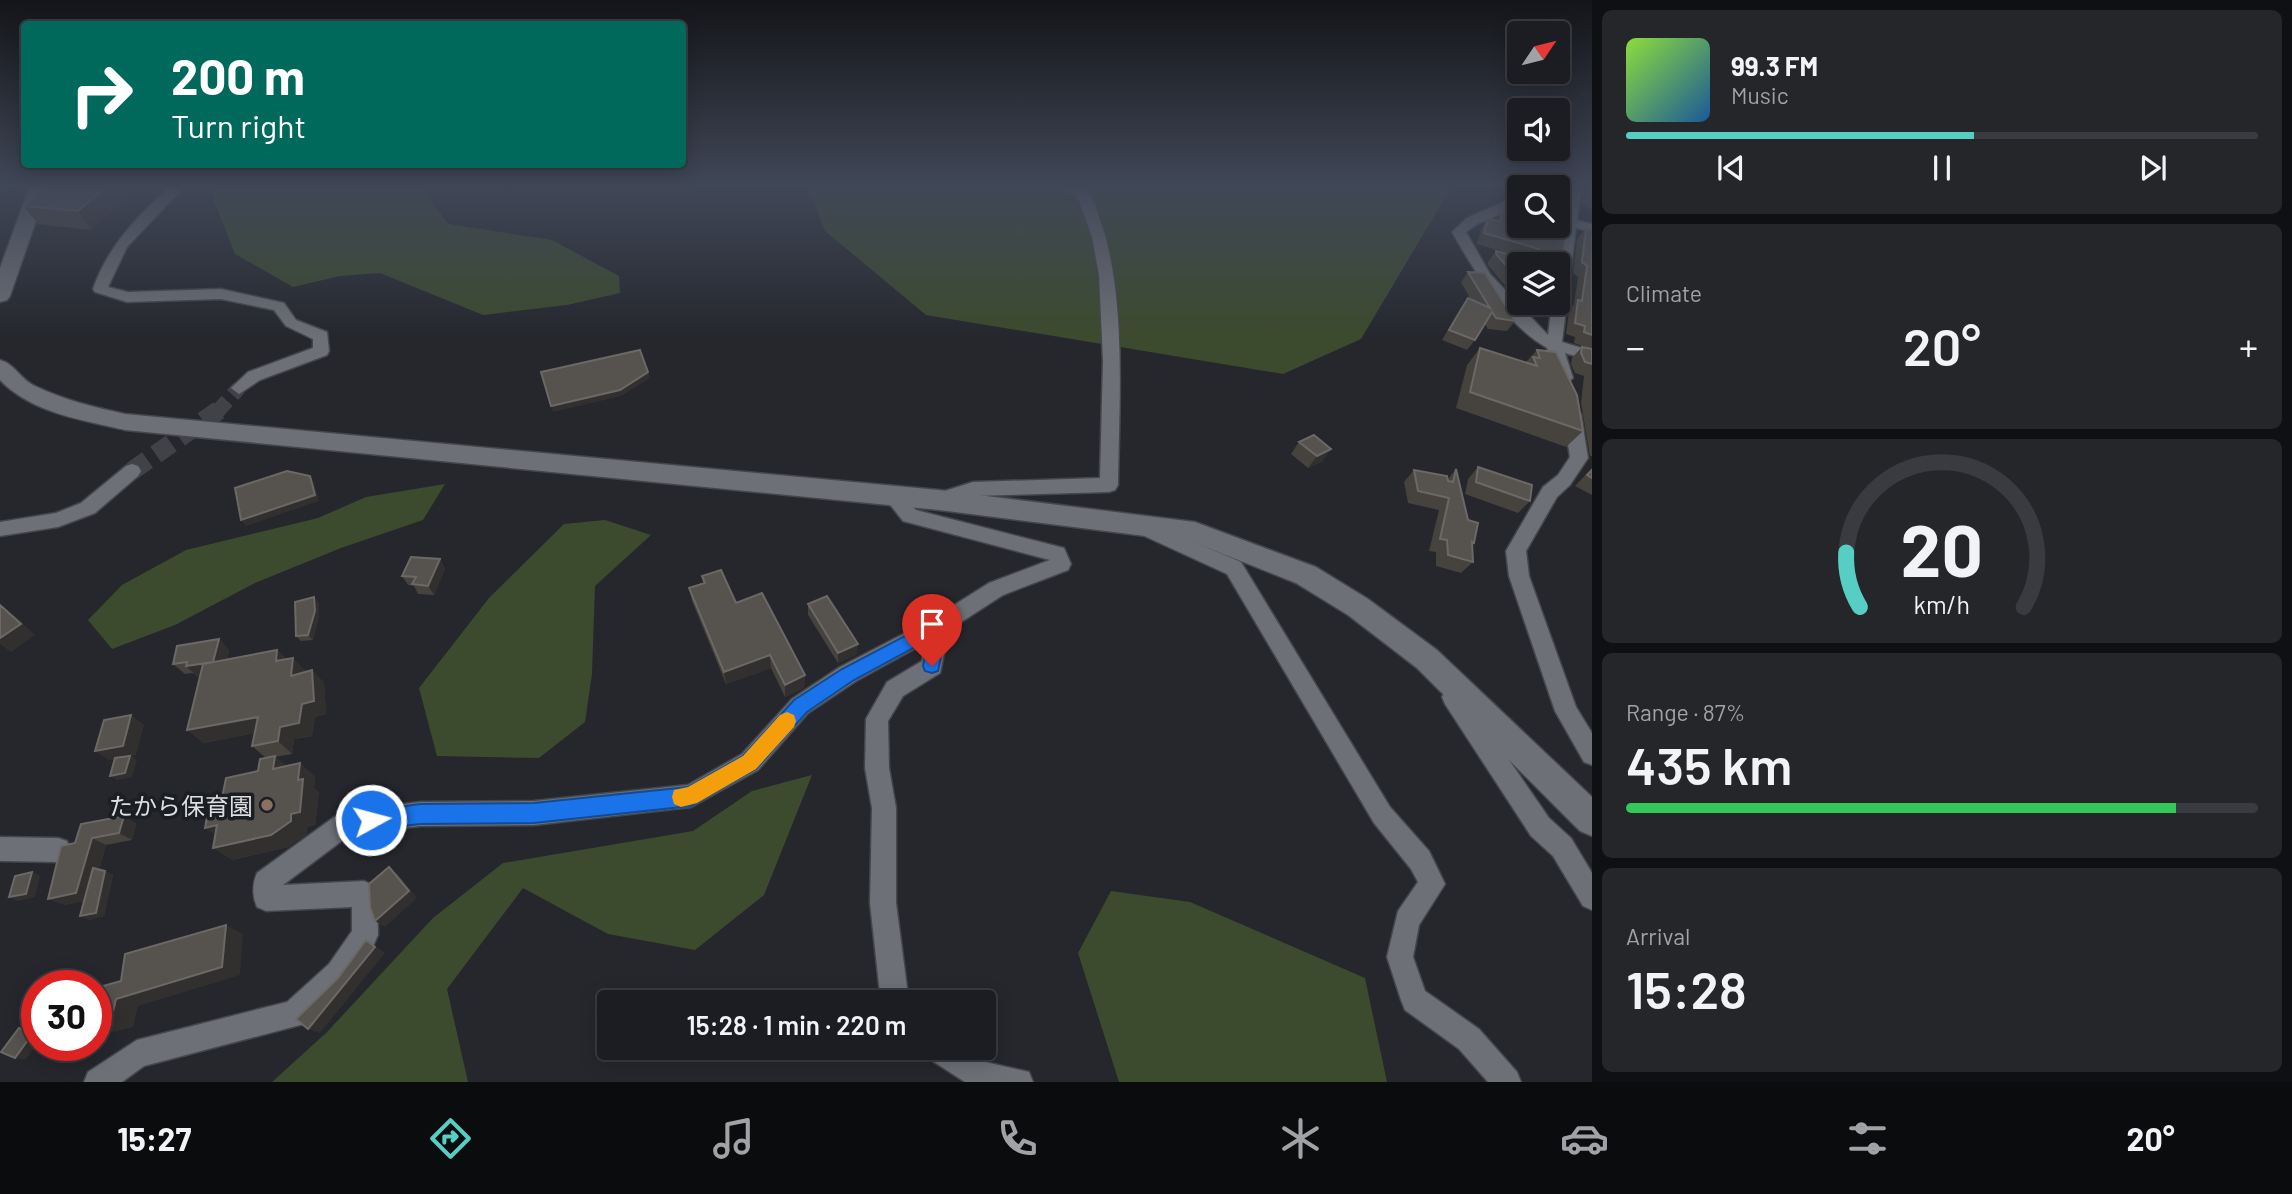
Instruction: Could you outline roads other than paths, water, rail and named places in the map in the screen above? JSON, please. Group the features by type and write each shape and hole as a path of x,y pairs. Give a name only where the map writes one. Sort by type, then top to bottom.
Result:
{"street":[{"path":"0,296 21,236"},
{"path":"128,236 105,270 100,289 127,297 221,294 279,306 291,323 321,336 321,351 254,376 239,388"},
{"path":"939,500 973,489 1109,485 1111,360 1106,275 1099,236"},
{"path":"1463,236 1478,252 1484,276 1538,336 1554,345 1592,356"},
{"path":"1557,315 1554,345 1567,382 1579,458 1564,480 1550,492 1516,551 1519,576 1566,711 1592,754"},
{"path":"0,367 23,390 72,411 125,422 939,500 1195,532 1306,575 1358,607 1427,659 1592,820"},
{"path":"0,529 58,520 88,508 132,471"},
{"path":"98,1082 137,1054 294,1014 338,973 365,935 364,894 266,898 266,882 346,824 420,814 534,813 691,796 750,762 800,706 848,674 939,625 996,589 1061,564 1057,553 910,516 893,497"},
{"path":"1135,524 1234,568 1382,815 1420,860 1432,884 1407,920 1400,957 1415,1000 1469,1040 1507,1082"},
{"path":"893,990 883,903 884,808 877,768 877,719 895,689 932,666 939,625"},
{"path":"1427,659 1540,827 1562,847 1592,897"},
{"path":"0,849 58,850"},
{"path":"957,1060 981,1075 1019,1082"}],"tunnel":[{"path":"219,410 239,388"},
{"path":"132,471 219,410"}],"place":[{"name":"たから保育園","path":"267,805"}]}
